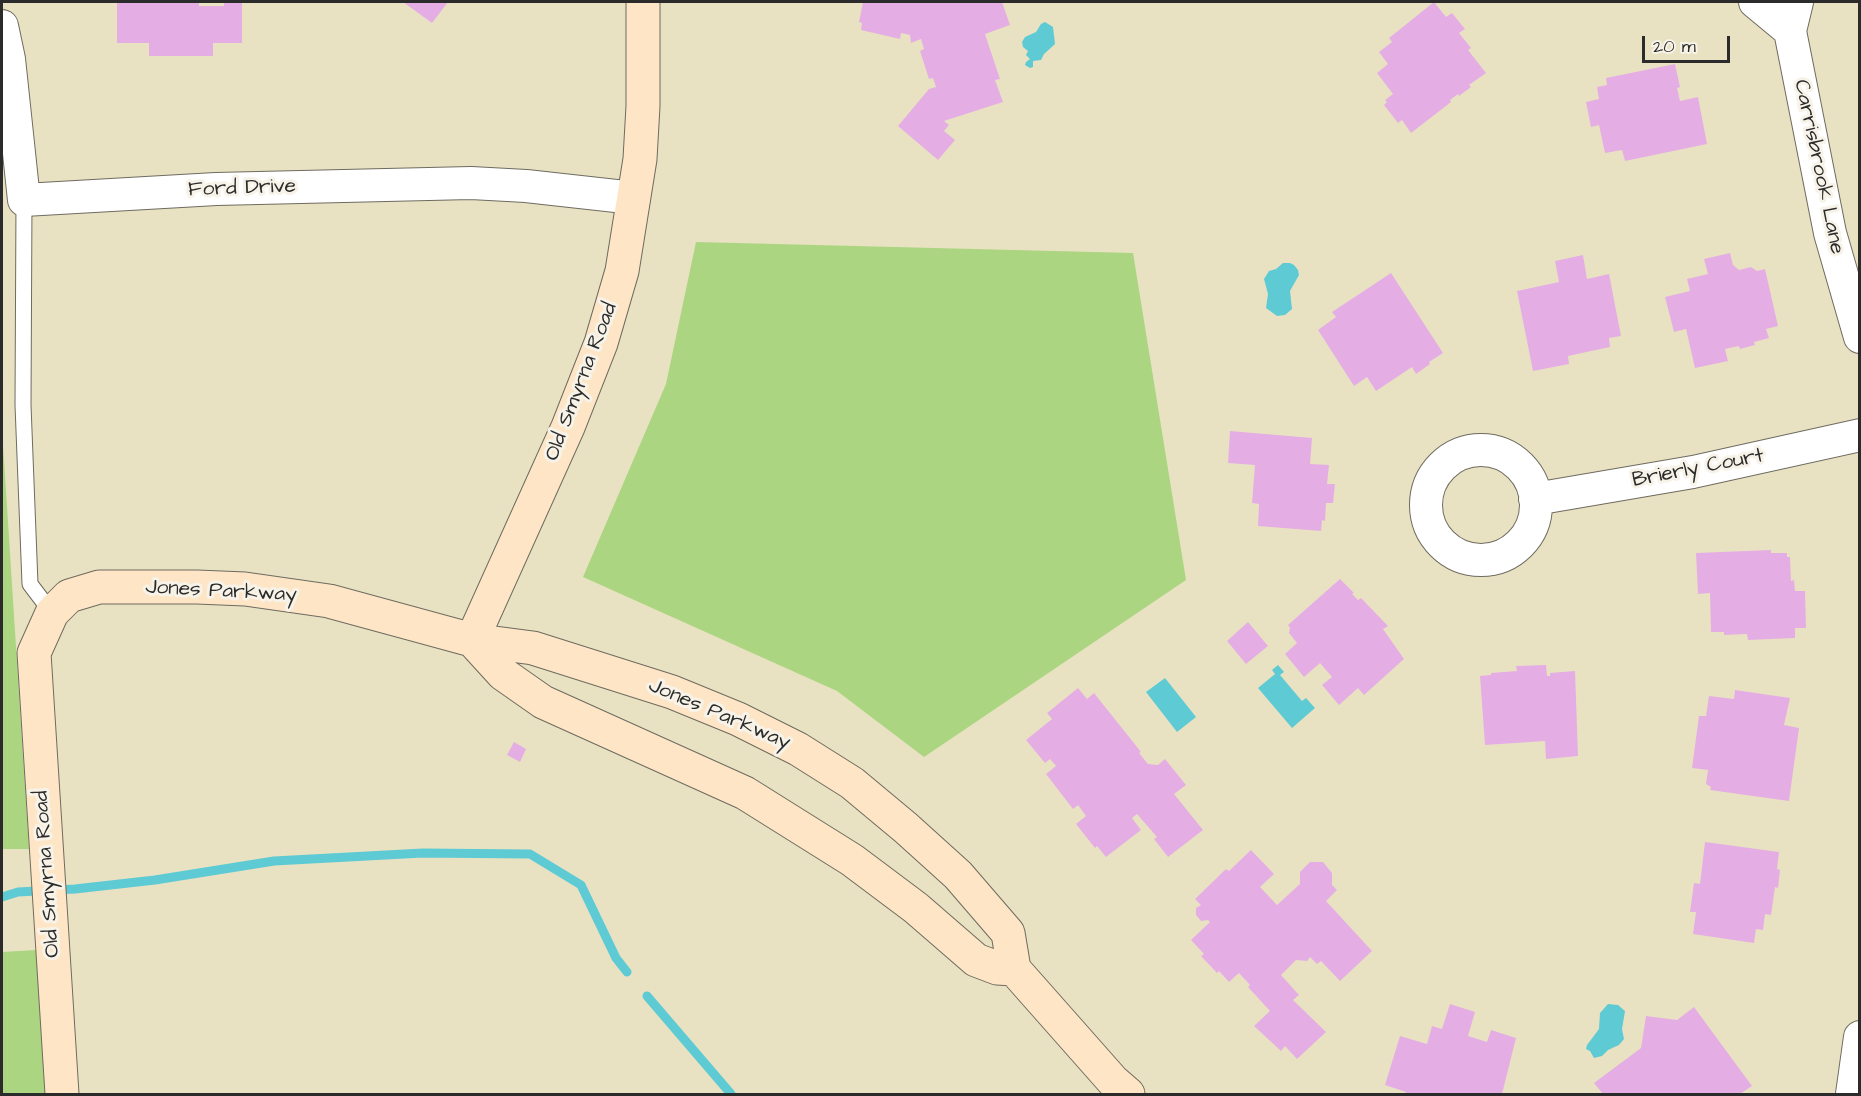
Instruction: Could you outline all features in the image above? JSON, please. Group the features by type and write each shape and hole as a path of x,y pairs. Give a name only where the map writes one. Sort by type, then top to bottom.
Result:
{"street":[{"name":"Old Smyrna Road","path":"472,640 568,427 601,343 622,271 640,159 643,115 643,2"},
{"path":"1755,2 1790,31"},
{"name":"Carrisbrook Lane","path":"1797,2 1790,31 1830,233 1860,337"},
{"path":"2,26 9,59 24,201"},
{"name":"Ford Drive","path":"24,201 216,189 453,183 526,186 634,198"},
{"name":"Brierly Court","path":"1535,498 1693,472 1860,435"},
{"name":"Jones Parkway","path":"34,653 52,614 69,596 95,587 197,587 245,590 329,601 472,640 533,648 672,692 738,719 807,754 852,783 958,875 1008,933 1014,969"},
{"path":"472,640 502,674 543,702 745,793 852,860 916,908 976,960 997,968 1014,969 1128,1095"},
{"name":"Old Smyrna Road","path":"34,653 62,1095"},
{"path":"1852,1095 1860,1038"}],"lane":[{"path":"24,201 23,405 30,584 52,614"}],"green space":[{"path":"696,242 1133,253 1186,580 924,757 837,691 583,577 666,384"},
{"path":"2,429 29,849 2,849"},
{"path":"36,950 45,1094 2,1094 2,952"}],"water":[{"path":"1045,22 1053,27 1055,44 1041,60 1033,61 1033,67 1030,68 1025,65 1030,59 1026,55 1028,51 1023,47 1022,42 1025,37 1036,32"},
{"path":"1283,263 1294,265 1299,275 1290,291 1292,309 1285,315 1277,316 1266,308 1268,294 1264,279 1269,271"},
{"path":"1278,665 1284,672 1280,675 1302,701 1306,698 1315,708 1292,728 1258,688 1275,674 1272,670"},
{"path":"1165,678 1196,717 1177,732 1146,692"},
{"path":"1608,1004 1618,1005 1625,1011 1622,1029 1624,1039 1602,1056 1594,1058 1586,1049 1587,1045 1599,1029 1600,1013"}],"building":[{"path":"117,2 199,2 199,6 224,6 224,2 242,2 242,43 213,43 213,56 149,56 149,43 117,43"},
{"path":"403,2 448,2 432,23"},
{"path":"863,2 1002,2 1010,25 985,34 1000,79 995,80 1003,102 944,121 949,125 944,131 955,140 938,160 898,126 929,89 936,87 933,78 929,79 920,51 924,49 921,39 911,43 910,35 901,33 900,39 861,30 862,23 859,22"},
{"path":"1434,2 1446,17 1452,13 1465,29 1459,33 1471,48 1468,50 1486,73 1411,133 1402,120 1398,123 1384,105 1387,102 1385,100 1393,94 1377,73 1388,64 1379,52 1392,42 1389,38"},
{"path":"1675,64 1680,87 1677,88 1680,101 1698,97 1707,144 1625,161 1622,150 1605,153 1599,125 1591,127 1586,102 1599,99 1597,87 1607,85 1606,78"},
{"path":"1730,253 1733,265 1739,270 1751,267 1757,271 1765,269 1778,326 1766,329 1769,338 1754,342 1755,345 1740,349 1739,346 1725,349 1728,361 1695,368 1686,329 1674,332 1665,297 1690,291 1687,279 1708,274 1704,259"},
{"path":"1583,255 1587,279 1609,274 1621,336 1609,338 1610,347 1568,356 1569,364 1533,371 1517,291 1559,282 1555,261"},
{"path":"1391,273 1443,353 1416,374 1412,367 1376,391 1367,377 1354,386 1318,330 1336,317 1332,312"},
{"path":"1230,431 1312,438 1310,464 1329,465 1327,484 1335,484 1333,503 1326,503 1325,521 1322,520 1321,531 1258,526 1259,504 1252,503 1255,465 1228,463"},
{"path":"1771,550 1771,553 1787,553 1787,557 1790,557 1791,581 1794,580 1795,591 1805,591 1806,628 1795,628 1795,638 1748,640 1747,634 1724,635 1724,632 1711,632 1710,593 1698,594 1696,553"},
{"path":"1340,579 1358,600 1361,598 1388,626 1383,629 1404,659 1364,695 1358,688 1339,705 1322,685 1332,677 1320,663 1304,677 1285,654 1297,643 1289,633 1288,625"},
{"path":"1248,622 1268,646 1246,664 1227,641"},
{"path":"1546,665 1547,676 1550,676 1550,673 1575,671 1578,756 1546,759 1545,741 1485,745 1480,676 1517,671 1516,666"},
{"path":"1078,688 1087,699 1094,693 1148,764 1158,765 1165,759 1186,785 1174,794 1203,830 1168,857 1154,839 1157,837 1137,814 1132,818 1141,830 1106,857 1097,846 1095,848 1076,824 1086,816 1078,805 1073,809 1046,774 1056,766 1050,759 1045,763 1026,740 1052,719 1047,713"},
{"path":"1735,690 1790,698 1784,725 1799,728 1789,801 1710,790 1711,787 1706,784 1708,770 1692,768 1699,716 1706,716 1709,696 1734,699"},
{"path":"514,742 526,749 520,762 507,755"},
{"path":"1705,842 1779,852 1778,888 1775,887 1771,915 1765,914 1763,930 1756,929 1754,943 1693,934 1696,912 1690,912 1694,883 1700,884"},
{"path":"1251,850 1274,874 1260,887 1277,905 1300,884 1300,872 1310,862 1323,862 1332,873 1332,885 1337,890 1326,901 1372,951 1340,981 1321,961 1317,964 1310,957 1307,961 1296,960 1281,975 1299,995 1293,1000 1326,1032 1297,1059 1285,1046 1281,1051 1254,1026 1270,1011 1248,987 1250,985 1239,973 1229,982 1219,971 1217,973 1201,956 1204,954 1191,940 1210,922 1201,921 1196,915 1196,908 1201,905 1195,899 1226,869 1229,871"},
{"path":"1450,1004 1475,1012 1468,1036 1487,1042 1491,1030 1516,1038 1502,1094 1405,1094 1406,1092 1385,1085 1400,1036 1427,1044 1432,1026 1442,1029"},
{"path":"1694,1007 1752,1086 1740,1094 1603,1094 1594,1083 1641,1048 1646,1016 1677,1020"}],"waterway":[{"path":"2,897 18,892 75,889 155,880 274,861 423,853 530,854 581,885 616,958 627,972"},
{"path":"647,996 731,1094"}]}
